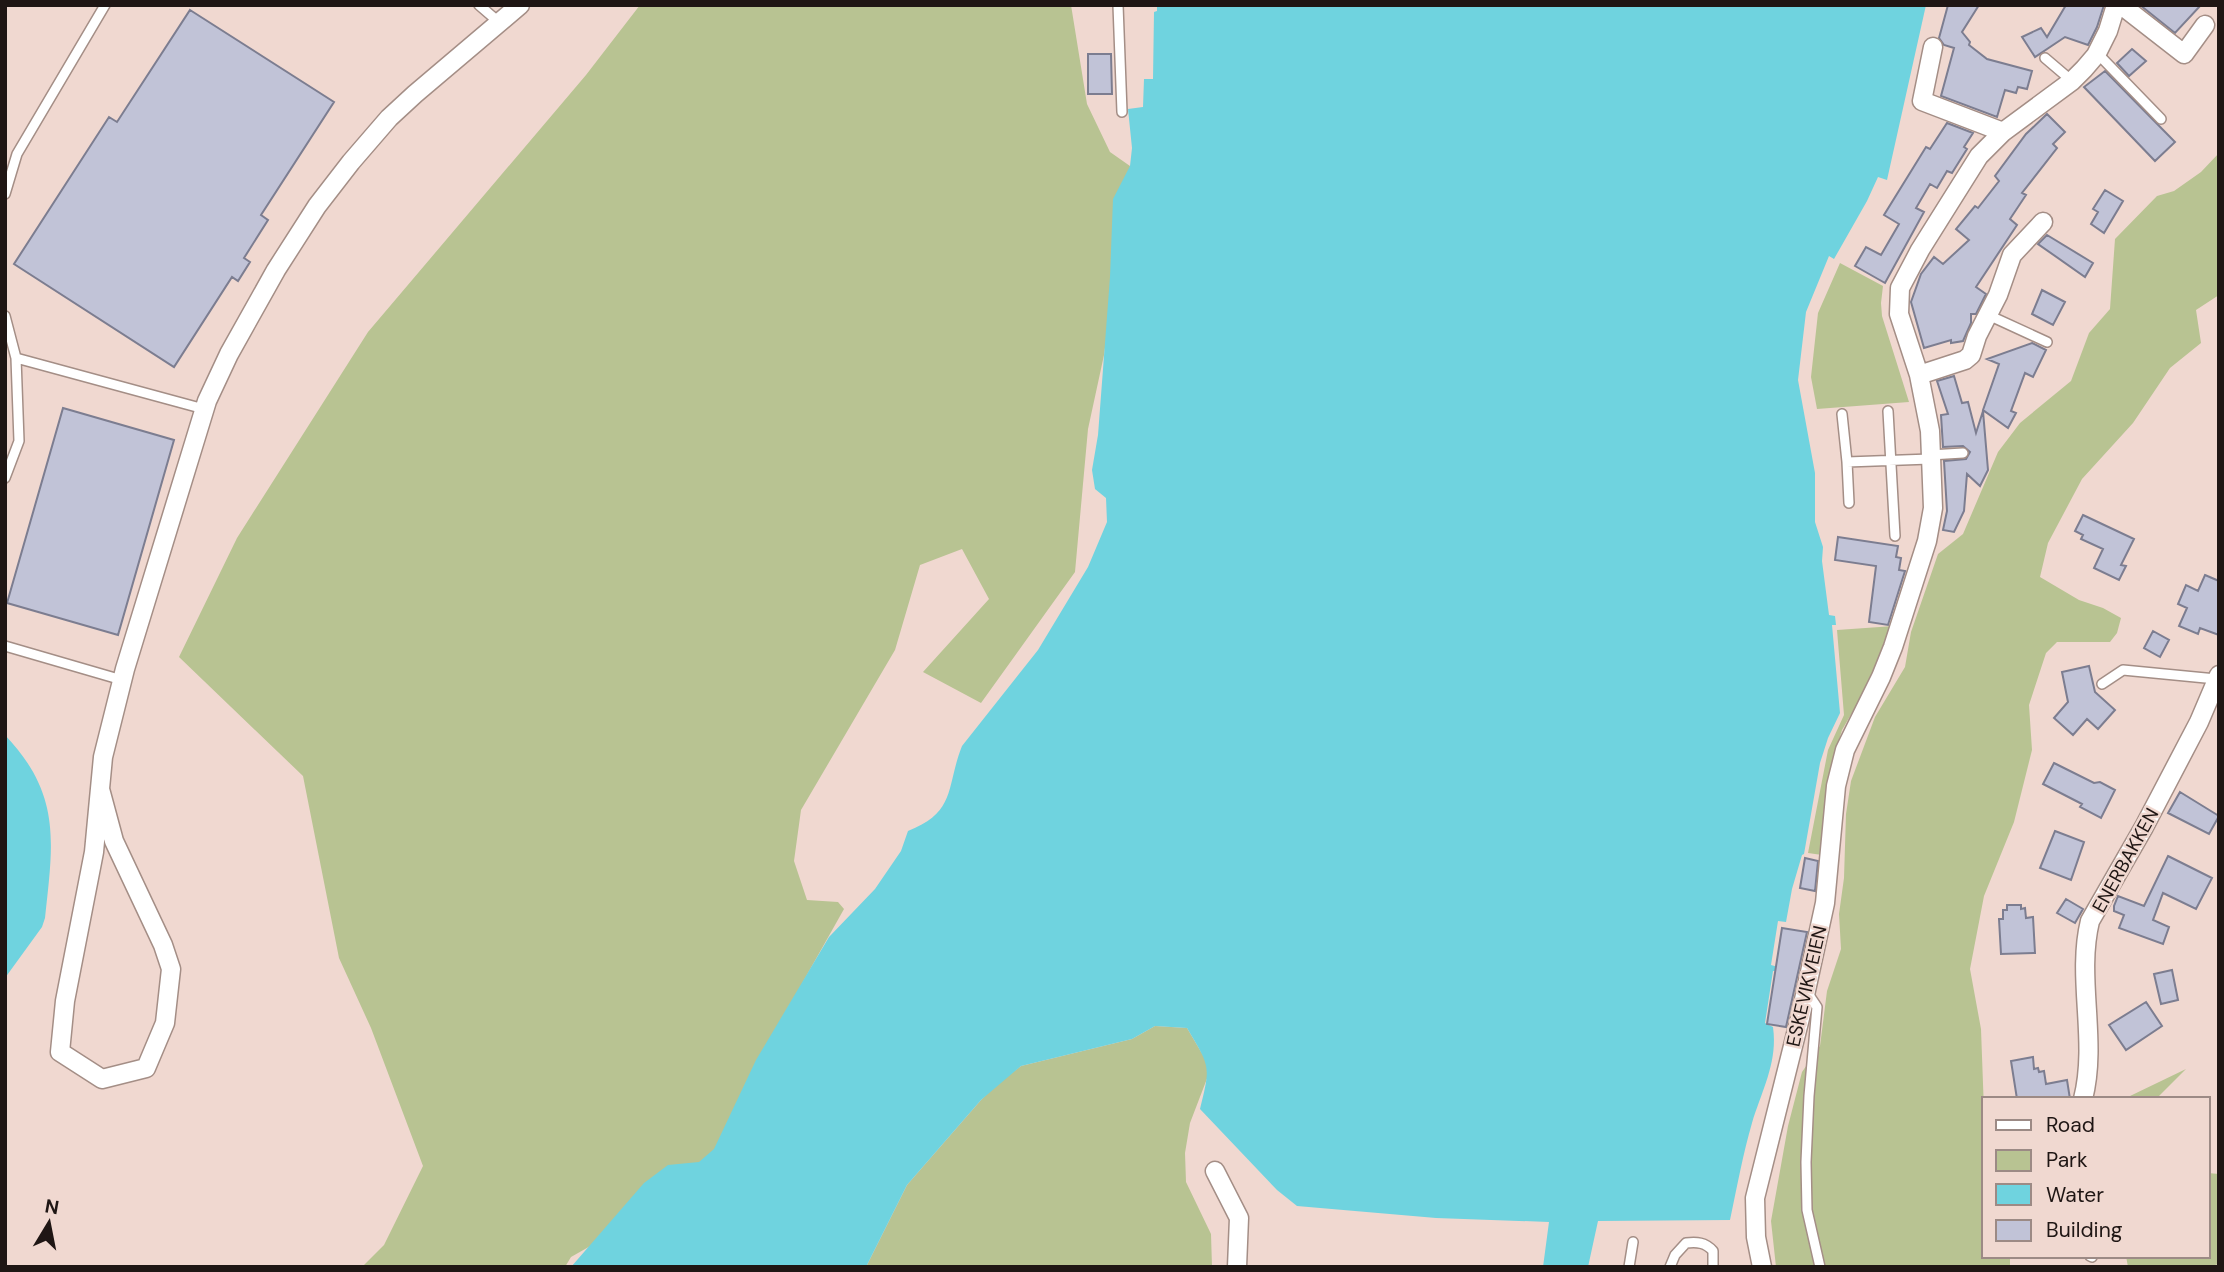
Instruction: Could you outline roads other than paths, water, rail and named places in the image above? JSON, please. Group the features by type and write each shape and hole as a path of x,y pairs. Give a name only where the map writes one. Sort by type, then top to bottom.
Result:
{"street":[{"path":"100,789 114,841 163,945 171,969 165,1023 146,1068 102,1080 60,1052 65,1001 94,852 103,757 122,680 204,409 229,354 275,270 326,195 389,118 520,5"},
{"path":"2119,5 2184,54 2205,25"},
{"name":"ESKEVIKVEIEN","path":"1762,1267 1756,1237 1755,1198 1825,903 1836,786 1845,750 1893,647 1927,541 1933,508 1930,431 1919,375 1899,314 1900,288 1920,250 1979,156 2003,132 2078,75 2097,53 2119,5"},
{"path":"1933,47 1922,101 2003,132"},
{"path":"1919,375 1965,360 1971,355 1986,314 1998,295 2012,255 2043,222"},
{"name":"ENERBAKKEN","path":"2083,1097 2090,1057 2086,954 2090,921 2144,827 2199,722 2218,677"},
{"path":"1215,1171 1239,1218 1237,1267"}],"lane":[{"path":"5,194 17,155 106,5"},
{"path":"479,5 501,24"},
{"path":"1118,5 1122,112"},
{"path":"2097,53 2161,119"},
{"path":"2045,58 2078,75"},
{"path":"1986,314 2047,342"},
{"path":"5,316 16,358 19,441 5,478"},
{"path":"16,358 204,409"},
{"path":"1888,411 1895,536"},
{"path":"1842,414 1849,503"},
{"path":"1847,462 1892,461 1963,453"},
{"path":"5,646 122,680"},
{"path":"2102,684 2123,670 2218,677"},
{"path":"1806,990 1817,1007 1805,1162 1807,1210 1820,1267"},
{"path":"1629,1267 1633,1242"},
{"path":"1670,1267 1675,1255 1686,1243 1698,1242 1713,1251 1713,1267"}],"water":[{"path":"1157,5 1926,5 1887,180 1878,177 1834,259 1829,256 1806,312 1798,380 1815,473 1815,522 1823,547 1822,561 1829,615 1835,616 1836,625 1832,625 1840,713 1820,763 1804,854 1792,889 1786,922 1778,921 1771,965 1782,968 1782,971 1773,971 1765,1023 1773,1027 1773,1052 1749,1135 1730,1220 1598,1221 1588,1267 1543,1267 1549,1222 1436,1218 1297,1206 1277,1190 1200,1109 1206,1083 1206,1067 1187,1028 1155,1026 1132,1039 1021,1066 981,1100 907,1185 866,1267 571,1267 644,1183 668,1165 699,1162 714,1149 756,1060 829,937 875,889 901,851 908,831 924,824 942,806 962,746 1038,650 1088,567 1107,522 1106,498 1095,489 1092,470 1098,435 1113,199 1130,166 1132,148 1128,109 1143,107 1144,79 1153,79 1154,12 1157,11"},
{"path":"5,735 23,757 45,799 51,843 48,891 42,927 5,978"}]}
